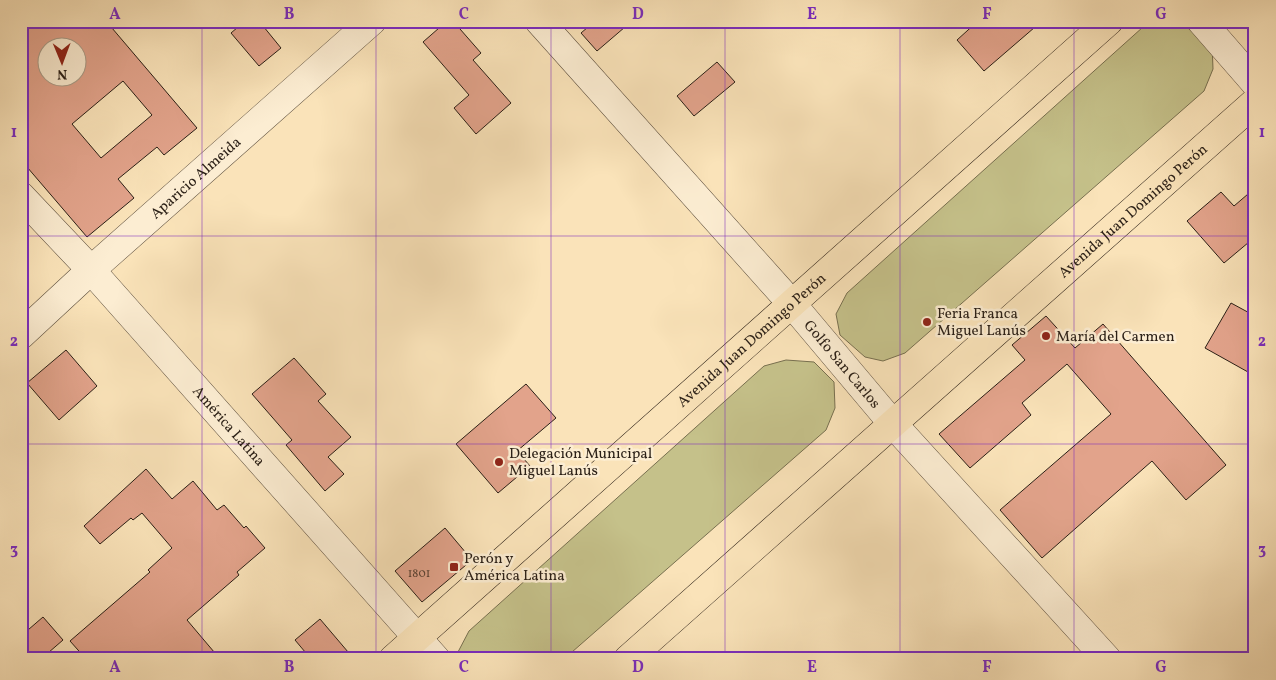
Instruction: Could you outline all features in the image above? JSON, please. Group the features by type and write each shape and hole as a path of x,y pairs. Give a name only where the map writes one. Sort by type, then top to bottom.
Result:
{"main road":[{"name":"Avenida Juan Domingo Perón","path":"393,659 1109,21"},
{"name":"Avenida Juan Domingo Perón","path":"628,659 1255,102"}],"street":[{"name":"Aparicio Almeida","path":"21,335 91,270 372,21"},
{"name":"Golfo San Carlos","path":"540,21 792,304 893,424 1107,659"},
{"path":"1201,21 1255,83"},
{"name":"América Latina","path":"21,196 91,270 436,659"}],"shaded area":[{"path":"1163,21 1192,23 1212,43 1213,69 1204,91 905,353 883,361 865,357 840,335 836,314 847,293 1143,27"},
{"path":"1230,21 1255,21 1255,26 1242,26"},
{"path":"786,360 814,362 834,382 835,408 826,430 564,659 459,659 458,652 469,631 764,366"}],"building":[{"path":"21,21 106,21 197,128 164,155 157,147 118,179 134,198 87,237 21,160","holes":["123,81 152,115 101,158 72,124"]},
{"path":"245,21 259,21 281,48 259,66 231,33"},
{"path":"447,21 453,21 481,53 473,60 511,103 476,134 454,108 469,95 423,42"},
{"path":"595,21 632,21 597,51 581,33"},
{"path":"978,21 1042,21 984,71 957,40"},
{"path":"717,62 735,82 694,116 677,96"},
{"path":"1255,188 1255,237 1224,263 1187,221 1221,192 1234,206"},
{"path":"1231,303 1255,316 1255,360 1248,372 1205,348"},
{"path":"1046,316 1075,348 1103,324 1226,465 1186,500 1152,461 1042,558 1000,510 1111,414 1067,364 1022,403 1031,415 970,468 939,434 1025,360 1012,345"},
{"path":"66,350 97,386 59,420 27,383"},
{"path":"294,358 326,394 318,401 351,437 328,457 344,474 325,491 286,445 292,440 252,394"},
{"path":"526,384 556,418 517,451 530,466 498,493 456,444"},
{"path":"146,469 172,499 193,481 217,510 224,505 265,548 237,572 239,575 187,620 220,659 86,659 70,641 150,572 148,570 172,548 142,513 133,520 131,518 100,544 84,526"},
{"path":"445,528 472,560 422,602 395,571"},
{"path":"43,617 63,640 41,659 21,659 21,636"},
{"path":"320,619 354,659 311,659 295,640"}],"place":[{"name":"Feria Franca Miguel Lanús","path":"927,322"},
{"name":"María del Carmen","path":"1046,336"},
{"name":"Delegación Municipal Miguel Lanús","path":"499,462"},
{"name":"Perón y América Latina","path":"454,567"}]}
